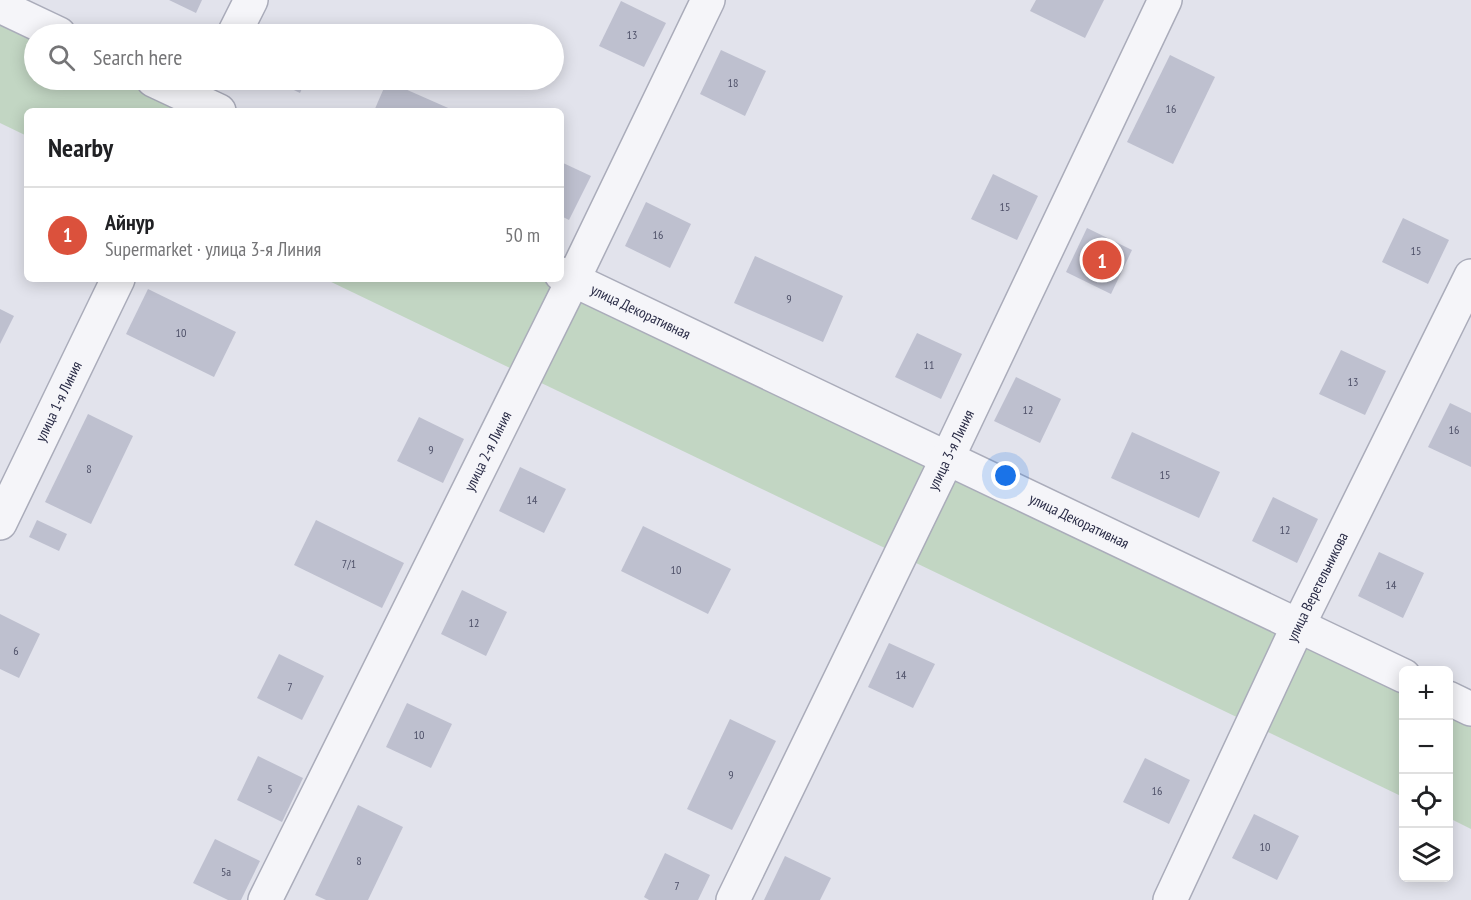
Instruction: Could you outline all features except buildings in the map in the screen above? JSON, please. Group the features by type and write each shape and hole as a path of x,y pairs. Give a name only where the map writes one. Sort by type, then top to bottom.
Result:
{"street":[{"path":"239,24 251,0"},
{"name":"улица 2-я Линия","path":"265,900 567,277 708,0"},
{"name":"улица 3-я Линия","path":"733,900 947,459 1165,0"},
{"path":"0,6 38,24"},
{"path":"179,90 208,101"},
{"name":"улица Веретельникова","path":"1170,900 1298,626 1471,276"},
{"name":"улица Декоративная","path":"567,277 1399,674"},
{"name":"улица 1-я Линия","path":"0,523 117,282"},
{"path":"1453,700 1471,709"}],"green space":[{"path":"0,12 24,28 24,90 162,90 200,108 24,108 24,135 0,123"},
{"path":"331,282 561,282 1399,686 1399,795"},
{"path":"1453,712 1471,721 1471,829 1453,820"}],"place":[{"name":"Айнур","path":"1102,260"}]}
